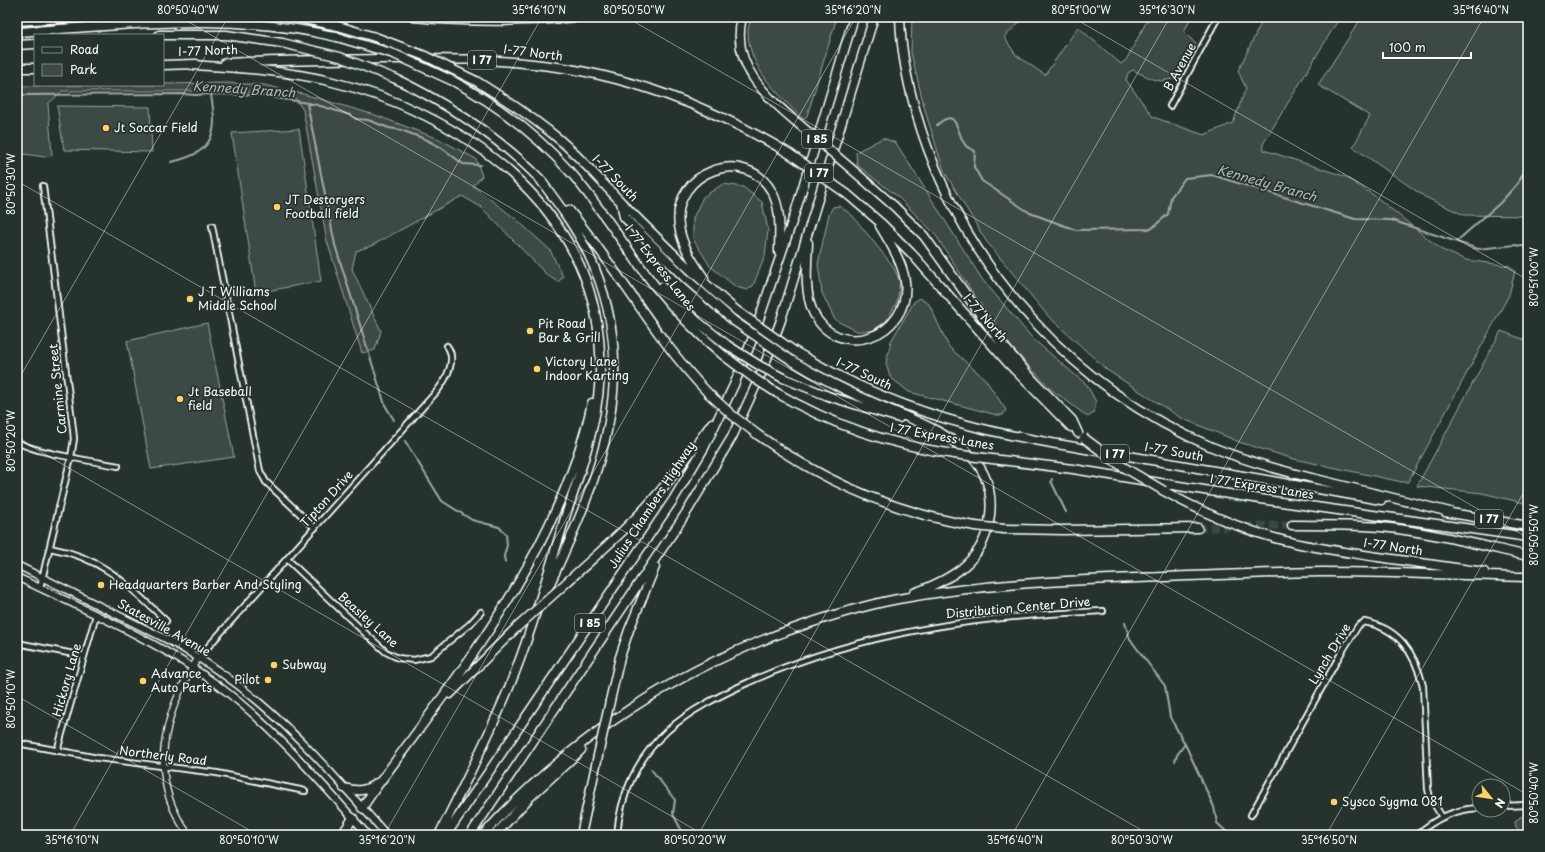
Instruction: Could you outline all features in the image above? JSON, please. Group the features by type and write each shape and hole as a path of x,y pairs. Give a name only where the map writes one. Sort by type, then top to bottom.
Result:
{"highway":[{"path":"17,21 79,17"},
{"name":"I-77 South","path":"295,17 338,26 375,37 432,59 476,81 515,106 549,131 588,166 621,202 711,289 737,312 794,351 835,374 878,394 922,411 968,425 1043,441 1528,526"},
{"path":"413,17 495,21 578,17"},
{"path":"742,17 740,45 749,71 757,84 800,125 900,212 924,236 991,331 1022,369 1072,420 1081,436"},
{"name":"Julius Chambers Highway","path":"446,835 673,500 694,466 725,405 752,340 795,213 854,17"},
{"name":"I 85","path":"470,835 699,494 720,458 753,393 781,320 874,17"},
{"path":"900,17 904,56 916,110 929,150 948,195 972,240 1000,281 1031,319 1064,353 1106,388 1133,406 1163,424 1211,447 1280,470 1450,512"},
{"name":"I 77 Express Lanes","path":"17,32 164,22 223,21 279,26 337,37 394,54 453,81 508,115 551,152 580,185 675,310 723,355 776,393 819,416 864,433 911,446 954,454 1116,476 1260,499 1528,537"},
{"path":"164,35 226,35 282,42 340,57 396,79 434,98 470,121 506,148 539,178 575,218 664,342 684,368 708,393 758,435 809,468 865,496 941,520 1004,529 1063,530 1198,528"},
{"path":"17,45 34,44"},
{"name":"I-77 North","path":"164,65 282,60 455,59 513,62 556,67 618,80 681,100 739,126 790,154 847,194 874,217 912,254 1024,380 1081,436 1120,465 1164,491 1210,515 1256,533 1296,544 1326,550 1525,577"},
{"path":"192,64 290,73 326,80 387,98 425,115 455,132 507,169 536,197 559,227 572,248 584,274 593,302 599,339 600,365 597,404 588,446 534,617 515,671 496,717 439,835"},
{"path":"17,68 34,68"},
{"path":"711,289 692,260 683,242 678,217 681,202 688,189 696,179 707,172 726,167 745,170 757,176 770,188 775,198 778,210 778,261"},
{"path":"534,617 569,542 598,467 605,444 610,419 614,382 614,355 611,329 605,299 597,275 588,253 570,220 539,178"},
{"path":"621,202 624,217 689,282 734,321 791,360 849,392 932,428 957,442 970,454 980,467 990,497 990,512 989,525 978,551 970,562 960,571 935,585 898,599"},
{"path":"809,230 807,287 809,301 814,314 826,329 837,335 849,339 866,338 878,334 892,324 901,310 905,294 905,280 899,261 874,217"},
{"path":"636,260 690,315 727,345 754,363 783,378 828,396 932,428"},
{"path":"362,808 381,780 429,717 499,615 540,542 561,498 578,453 585,431 600,365"},
{"path":"429,717 471,672 514,630 629,525 653,500 725,405"},
{"name":"I 77","path":"1292,525 1343,525 1382,528 1425,534 1528,556"},
{"path":"581,835 618,665 629,630 663,548"},
{"path":"483,835 520,795 586,740 621,716 689,675 754,644 834,615 898,599 1000,585 1079,580 1320,572 1525,577"},
{"path":"495,835 515,812 546,781 621,716"},
{"path":"344,788 363,791 381,780"},
{"path":"342,835 353,818"}],"main road":[{"name":"Statesville Avenue","path":"17,565 155,633 198,658 237,684 272,714 311,752 387,835"},
{"name":"Statesville Avenue","path":"17,577 143,638 193,667 224,689 286,744 368,835"},
{"path":"353,818 362,808"}],"street":[{"name":"B Avenue","path":"1170,106 1218,17"},
{"name":"Carmine Street","path":"40,588 73,447 73,429 44,186"},
{"path":"212,226 260,472 266,482 315,528"},
{"name":"Tipton Drive","path":"198,658 442,385 448,374 451,358 450,350 447,346"},
{"path":"17,441 25,446 118,466"},
{"path":"50,548 79,555 106,569 121,579 166,621"},
{"name":"Beasley Lane","path":"287,559 386,652 398,658 414,660 431,656 470,624 481,612"},
{"name":"Distribution Center Drive","path":"617,835 621,809 628,786 646,755 659,739 674,725 691,713 751,682 799,662 841,648 920,629 996,618 1103,611"},
{"name":"Hickory Lane","path":"57,751 96,615"},
{"name":"Lynch Drive","path":"1251,815 1340,655 1358,626 1364,622 1376,624 1390,631 1396,636 1408,647 1419,669 1423,686 1428,789 1430,797 1442,817"},
{"path":"17,643 84,656"},
{"path":"189,835 177,817 168,796 163,766 164,745 172,714 198,658"},
{"name":"Northerly Road","path":"17,744 98,758 217,773 306,791"},
{"path":"1511,806 1528,805"},
{"path":"1418,835 1442,817 1458,811 1471,809"}],"green space":[{"path":"752,17 837,17 807,116 803,119 775,91 760,70 754,58 748,32"},
{"path":"912,17 1025,17 1004,37 1016,55 1045,75 1078,27 1121,64 1126,60 1148,19 1145,17 1191,17 1184,32 1196,44 1178,78 1161,81 1152,79 1133,70 1128,73 1126,80 1153,117 1204,135 1233,123 1246,88 1238,71 1264,17 1340,17 1263,144 1264,150 1344,176 1375,196 1442,250 1466,260 1510,266 1515,271 1509,295 1408,482 1294,459 1242,443 1181,418 1107,370 1048,316 986,241 944,171 926,114 911,53"},
{"path":"1362,17 1528,17 1528,216 1464,215 1425,197 1353,147 1370,116 1318,85"},
{"path":"227,83 264,85 303,94 375,115 439,139 476,159 482,176 473,186 517,220 550,250 563,277 558,282 547,275 481,207 462,196 373,245 356,251 352,269 381,331 375,350 362,353 327,241 303,110 295,98 268,93 225,91 62,91 48,104 52,155 45,157 17,153 17,86 164,86 164,84"},
{"name":"Jt Soccar Field","path":"57,106 150,107 152,152 64,150"},
{"name":"JT Destoryers Football field","path":"299,129 321,281 256,293 232,133"},
{"path":"883,138 896,143 982,279 1033,339 1087,385 1096,402 1094,413 1088,417 1052,390 1013,349 976,298 935,234 897,196 857,165 856,152"},
{"path":"723,184 743,187 762,202 768,230 765,256 753,286 747,290 736,287 710,266 693,239 693,218 703,197"},
{"path":"839,206 852,215 893,266 900,282 897,302 886,321 872,331 857,331 835,320 822,293 818,264 829,214 833,207"},
{"path":"920,298 929,304 949,347 985,379 1006,410 1003,415 997,415 909,392 890,377 886,363 891,341 914,302"},
{"name":"Jt Baseball field","path":"207,323 234,457 151,469 127,341"},
{"path":"1501,331 1528,341 1528,504 1482,493 1417,486"},
{"path":"1528,816 1528,835 1523,835 1516,827 1515,822 1520,817"}],"waterway":[{"path":"171,162 187,157 201,150 210,139 214,122 211,94"},
{"name":"Kennedy Branch","path":"17,95 258,95 314,104 350,115 356,119 368,120 389,128 401,130 425,139 442,148 463,164 481,165"},
{"path":"307,103 335,245 385,405 394,420"},
{"name":"Kennedy Branch","path":"937,125 949,118 953,120 966,146 975,151 974,167 982,181 1030,213 1076,230 1151,229 1168,214 1171,197 1185,178 1212,175 1355,219 1391,220 1478,249 1515,245 1528,247"},
{"path":"1457,241 1500,203 1518,183 1528,165"},
{"path":"405,441 442,501 472,520 499,527 506,534 507,545 504,556 505,562"},
{"path":"1052,479 1051,481 1066,512"},
{"path":"1125,623 1130,639 1165,686 1170,717 1185,744 1214,807 1217,823 1230,835"},
{"path":"1175,761 1177,755 1185,744"},
{"path":"651,769 675,800 673,814 684,835"}],"tunnel":[{"path":"1198,528 1292,525"}],"place":[{"name":"Jt Soccar Field","path":"106,128"},
{"name":"JT Destoryers Football field","path":"277,207"},
{"name":"J T Williams Middle School","path":"190,299"},
{"name":"Pit Road Bar & Grill","path":"530,331"},
{"name":"Victory Lane Indoor Karting","path":"537,369"},
{"name":"Jt Baseball field","path":"180,399"},
{"name":"Headquarters Barber And Styling","path":"101,585"},
{"name":"Subway","path":"274,665"},
{"name":"Pilot","path":"268,680"},
{"name":"Advance Auto Parts","path":"143,681"},
{"name":"Sysco Sygma 081","path":"1334,802"}]}
